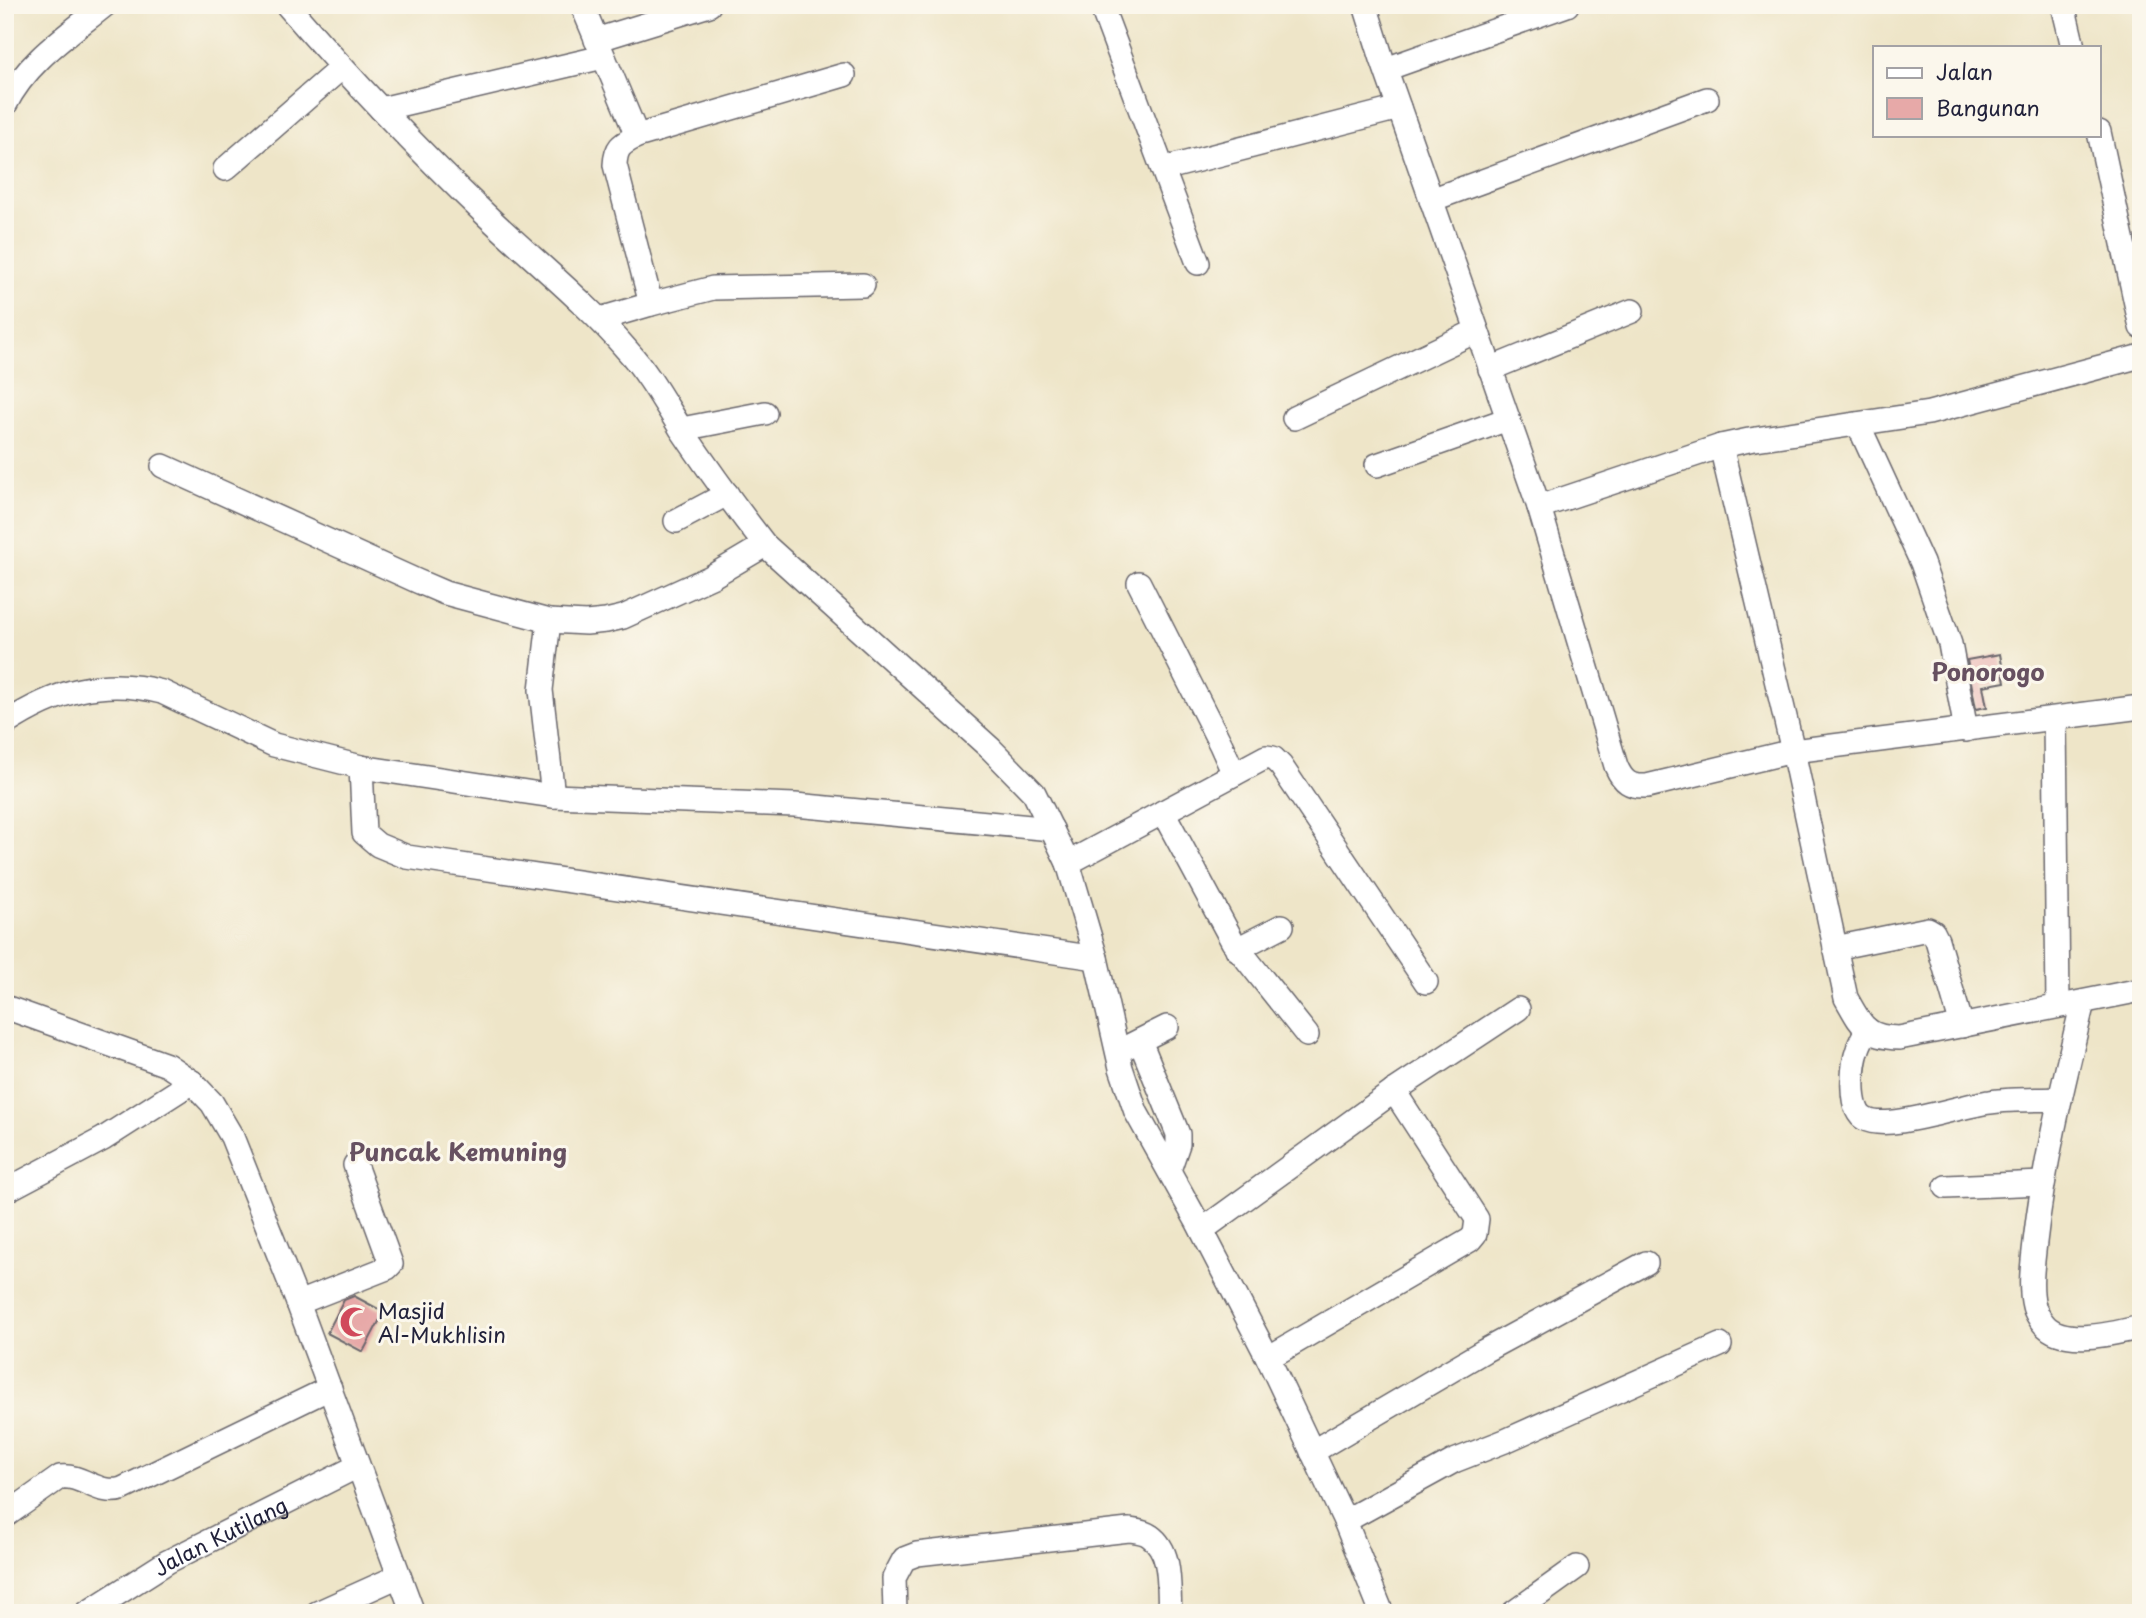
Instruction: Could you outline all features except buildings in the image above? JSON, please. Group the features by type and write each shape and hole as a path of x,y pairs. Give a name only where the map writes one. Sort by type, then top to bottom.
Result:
{"street":[{"path":"5,104 28,69 105,5"},
{"path":"287,5 341,68 411,142 600,319 651,380 682,429 765,545 991,749 1034,793 1068,863 1096,958 1128,1091 1136,1112 1202,1230 1268,1358 1345,1521 1382,1613"},
{"path":"582,5 637,136"},
{"path":"381,109 600,49 709,5"},
{"path":"1101,5 1198,263"},
{"path":"1365,5 1539,507 1621,778 1633,787 1647,786 1794,751 2141,707"},
{"path":"1386,69 1567,5"},
{"path":"2063,5 2073,46"},
{"path":"225,169 341,68"},
{"path":"650,304 615,165 616,152 623,144 637,136 844,75"},
{"path":"1431,200 1707,99"},
{"path":"1163,169 1399,108"},
{"path":"2100,136 2141,327"},
{"path":"600,319 713,288 863,285"},
{"path":"1490,369 1632,311"},
{"path":"1294,418 1476,331"},
{"path":"1539,507 1721,446 1929,413 2141,356"},
{"path":"682,429 765,413"},
{"path":"1377,466 1508,419"},
{"path":"1858,424 1908,528 1934,597 1950,644 1966,730"},
{"path":"1721,446 1794,751 1846,998 1867,1030 1881,1037 1899,1038 2141,990"},
{"path":"163,466 445,593 549,621 586,623 623,617 711,577 765,545"},
{"path":"676,521 727,494"},
{"path":"1139,583 1234,774"},
{"path":"549,621 541,690 554,796"},
{"path":"5,724 50,698 75,691 122,686 145,688 162,692 274,745 361,767 554,796 796,806 1052,829"},
{"path":"2055,719 2058,1006"},
{"path":"1068,863 1266,757 1273,758 1426,982"},
{"path":"361,767 364,833 378,845 407,857 1096,958"},
{"path":"1163,812 1224,928 1307,1035"},
{"path":"1237,948 1282,926"},
{"path":"1835,948 1928,929 1933,932 1962,1026"},
{"path":"2083,1002 2043,1183 2032,1271 2034,1307 2045,1326 2061,1335 2085,1337 2141,1327"},
{"path":"5,1007 167,1065 192,1082 212,1103 232,1137 298,1303 413,1613"},
{"path":"1202,1230 1394,1091 1518,1009"},
{"path":"1118,1051 1167,1027"},
{"path":"1867,1030 1857,1051 1853,1081 1855,1107 1861,1118 1873,1123 1900,1121 1990,1102 2060,1099"},
{"path":"1140,1041 1178,1134 1178,1144 1168,1170"},
{"path":"5,1191 103,1139 192,1082"},
{"path":"1268,1358 1470,1240 1475,1234 1476,1219 1394,1091"},
{"path":"298,1303 387,1268 391,1264 355,1165"},
{"path":"1947,1187 2043,1183"},
{"path":"1312,1452 1484,1351 1646,1263"},
{"path":"1345,1521 1454,1461 1720,1345"},
{"path":"5,1516 60,1477 71,1477 106,1491 122,1489 330,1388"},
{"name":"Jalan Kutilang","path":"87,1613 167,1562 358,1466"},
{"path":"895,1613 894,1578 904,1559 917,1554 1129,1530 1148,1534 1160,1545 1166,1558 1170,1613"},
{"path":"1513,1613 1577,1567"},
{"path":"317,1613 398,1576"}],"place":[{"name":"Masjid Al-Mukhlisin","path":"355,1322"}],"district":[{"name":"Ponorogo","path":"1988,671"},
{"name":"Puncak Kemuning","path":"458,1151"}]}
